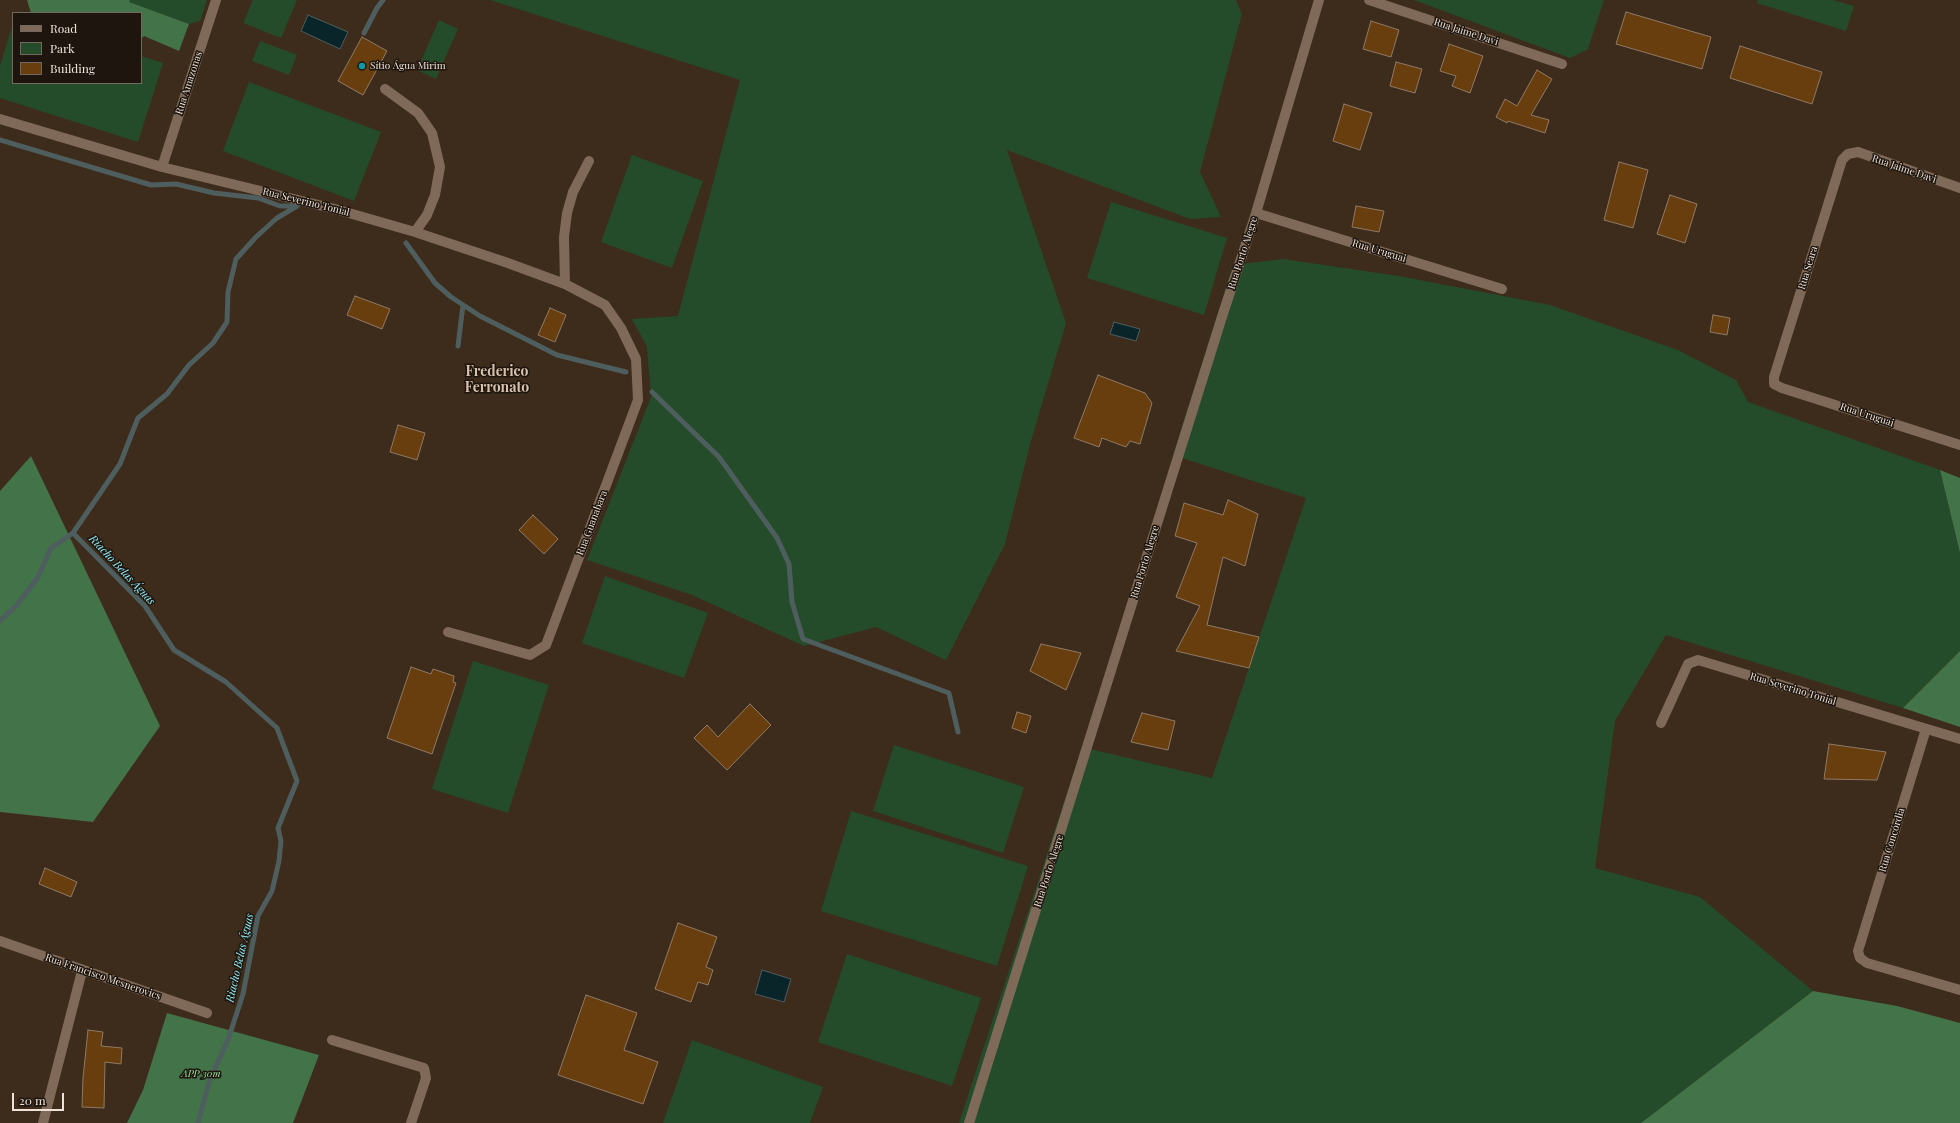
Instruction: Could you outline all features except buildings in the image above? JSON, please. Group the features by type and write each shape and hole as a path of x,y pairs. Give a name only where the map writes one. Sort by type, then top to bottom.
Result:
{"street":[{"name":"Rua Amazonas","path":"162,167 216,0"},
{"name":"Rua Porto Alegre","path":"969,1123 1256,213 1319,0"},
{"name":"Rua Jaime Davi","path":"1369,0 1562,64"},
{"path":"385,89 418,113 432,133 440,167 435,195 427,215 416,232"},
{"name":"Rua Severino Tonial","path":"0,119 162,167 335,208 416,232 565,284 605,306"},
{"name":"Rua Jaime Davi","path":"1848,154 1858,152 1960,188"},
{"name":"Rua Seara","path":"1774,384 1774,377 1842,160 1848,154"},
{"path":"565,284 564,238 567,213 573,192 589,160"},
{"name":"Rua Uruguai","path":"1256,213 1502,289"},
{"name":"Rua Guanabara","path":"448,632 530,655 546,645 638,400 636,359 621,328 605,306"},
{"name":"Rua Uruguai","path":"1774,384 1782,388 1960,445"},
{"name":"Rua Severino Tonial","path":"1661,724 1688,664 1698,660 1960,739"},
{"name":"Rua Concórdia","path":"1926,729 1858,951 1860,958 1867,963 1960,990"},
{"name":"Rua Francisco Mesnerovics","path":"0,941 82,971 207,1013"},
{"path":"43,1123 82,971"},
{"path":"332,1040 424,1068 426,1078 412,1123"}],"green space":[{"path":"27,0 130,0 129,2 189,24 179,51 144,36 142,38 142,12 31,12"},
{"path":"130,0 207,0 200,21 189,24 128,2"},
{"path":"253,0 297,0 281,38 243,23"},
{"path":"490,0 1236,0 1242,14 1200,172 1221,217 1190,219 1007,150 1066,323 1031,441 1005,544 946,660 876,627 804,646 692,595 587,560 651,397 647,347 632,319 678,316 740,80"},
{"path":"1414,0 1604,0 1588,49 1570,58"},
{"path":"1758,0 1833,0 1854,6 1846,31 1757,3"},
{"path":"439,20 458,29 436,79 417,70"},
{"path":"12,27 12,84 142,84 142,56 163,63 138,142 0,98 0,66"},
{"path":"260,41 297,55 289,75 252,61"},
{"path":"249,82 381,132 354,201 223,151"},
{"path":"632,155 703,181 672,268 601,242"},
{"path":"1111,202 1227,238 1204,315 1087,278"},
{"path":"1283,259 1399,276 1550,305 1678,350 1736,380 1748,402 1940,470 1960,553 1960,651 1903,708 1666,635 1615,721 1595,868 1700,897 1813,991 1641,1123 959,1123 1082,747 1212,778 1306,498 1173,455 1233,265"},
{"path":"31,456 160,726 93,822 0,812 0,491"},
{"path":"1940,470 1960,478 1960,553"},
{"path":"605,576 708,613 684,678 582,643"},
{"path":"1960,651 1960,727 1903,708"},
{"path":"473,661 549,685 508,813 432,789"},
{"path":"894,745 1024,787 1003,853 873,811"},
{"path":"851,811 1028,866 997,966 821,911"},
{"path":"847,954 981,998 952,1086 818,1042"},
{"path":"1813,991 1897,1006 1960,1023 1960,1123 1641,1123"},
{"name":"APP 30m","path":"167,1013 319,1055 293,1123 127,1123 143,1090"},
{"path":"692,1040 823,1087 810,1123 663,1123"}],"water":[{"path":"308,15 348,32 340,49 301,31"},
{"path":"1114,322 1140,329 1136,341 1110,334"},
{"path":"762,970 791,979 784,1002 755,994"}],"waterway":[{"name":"Riacho Belas Águas","path":"364,33 377,8 383,0"},
{"path":"0,140 151,185 176,184 214,193 258,198 280,206 296,206"},
{"name":"Riacho Belas Águas","path":"198,1123 210,1079 228,1040 243,994 258,916 272,891 279,861 281,841 278,828 297,781 277,728 226,682 174,650 145,606 73,533 120,464 138,418 167,394 189,365 213,343 227,322 228,292 236,259 256,237 277,218 297,206"},
{"path":"406,243 435,283 451,297 480,316 557,355 626,372"},
{"path":"458,346 463,305"},
{"path":"652,392 719,457 777,538 789,564 792,602 803,639 949,693 958,732"},
{"path":"0,621 17,605 38,577 51,548 73,533"}],"place":[{"name":"Sítio Água Mirim","path":"362,66"}],"district":[{"name":"Frederico Ferronato","path":"497,380"}]}
